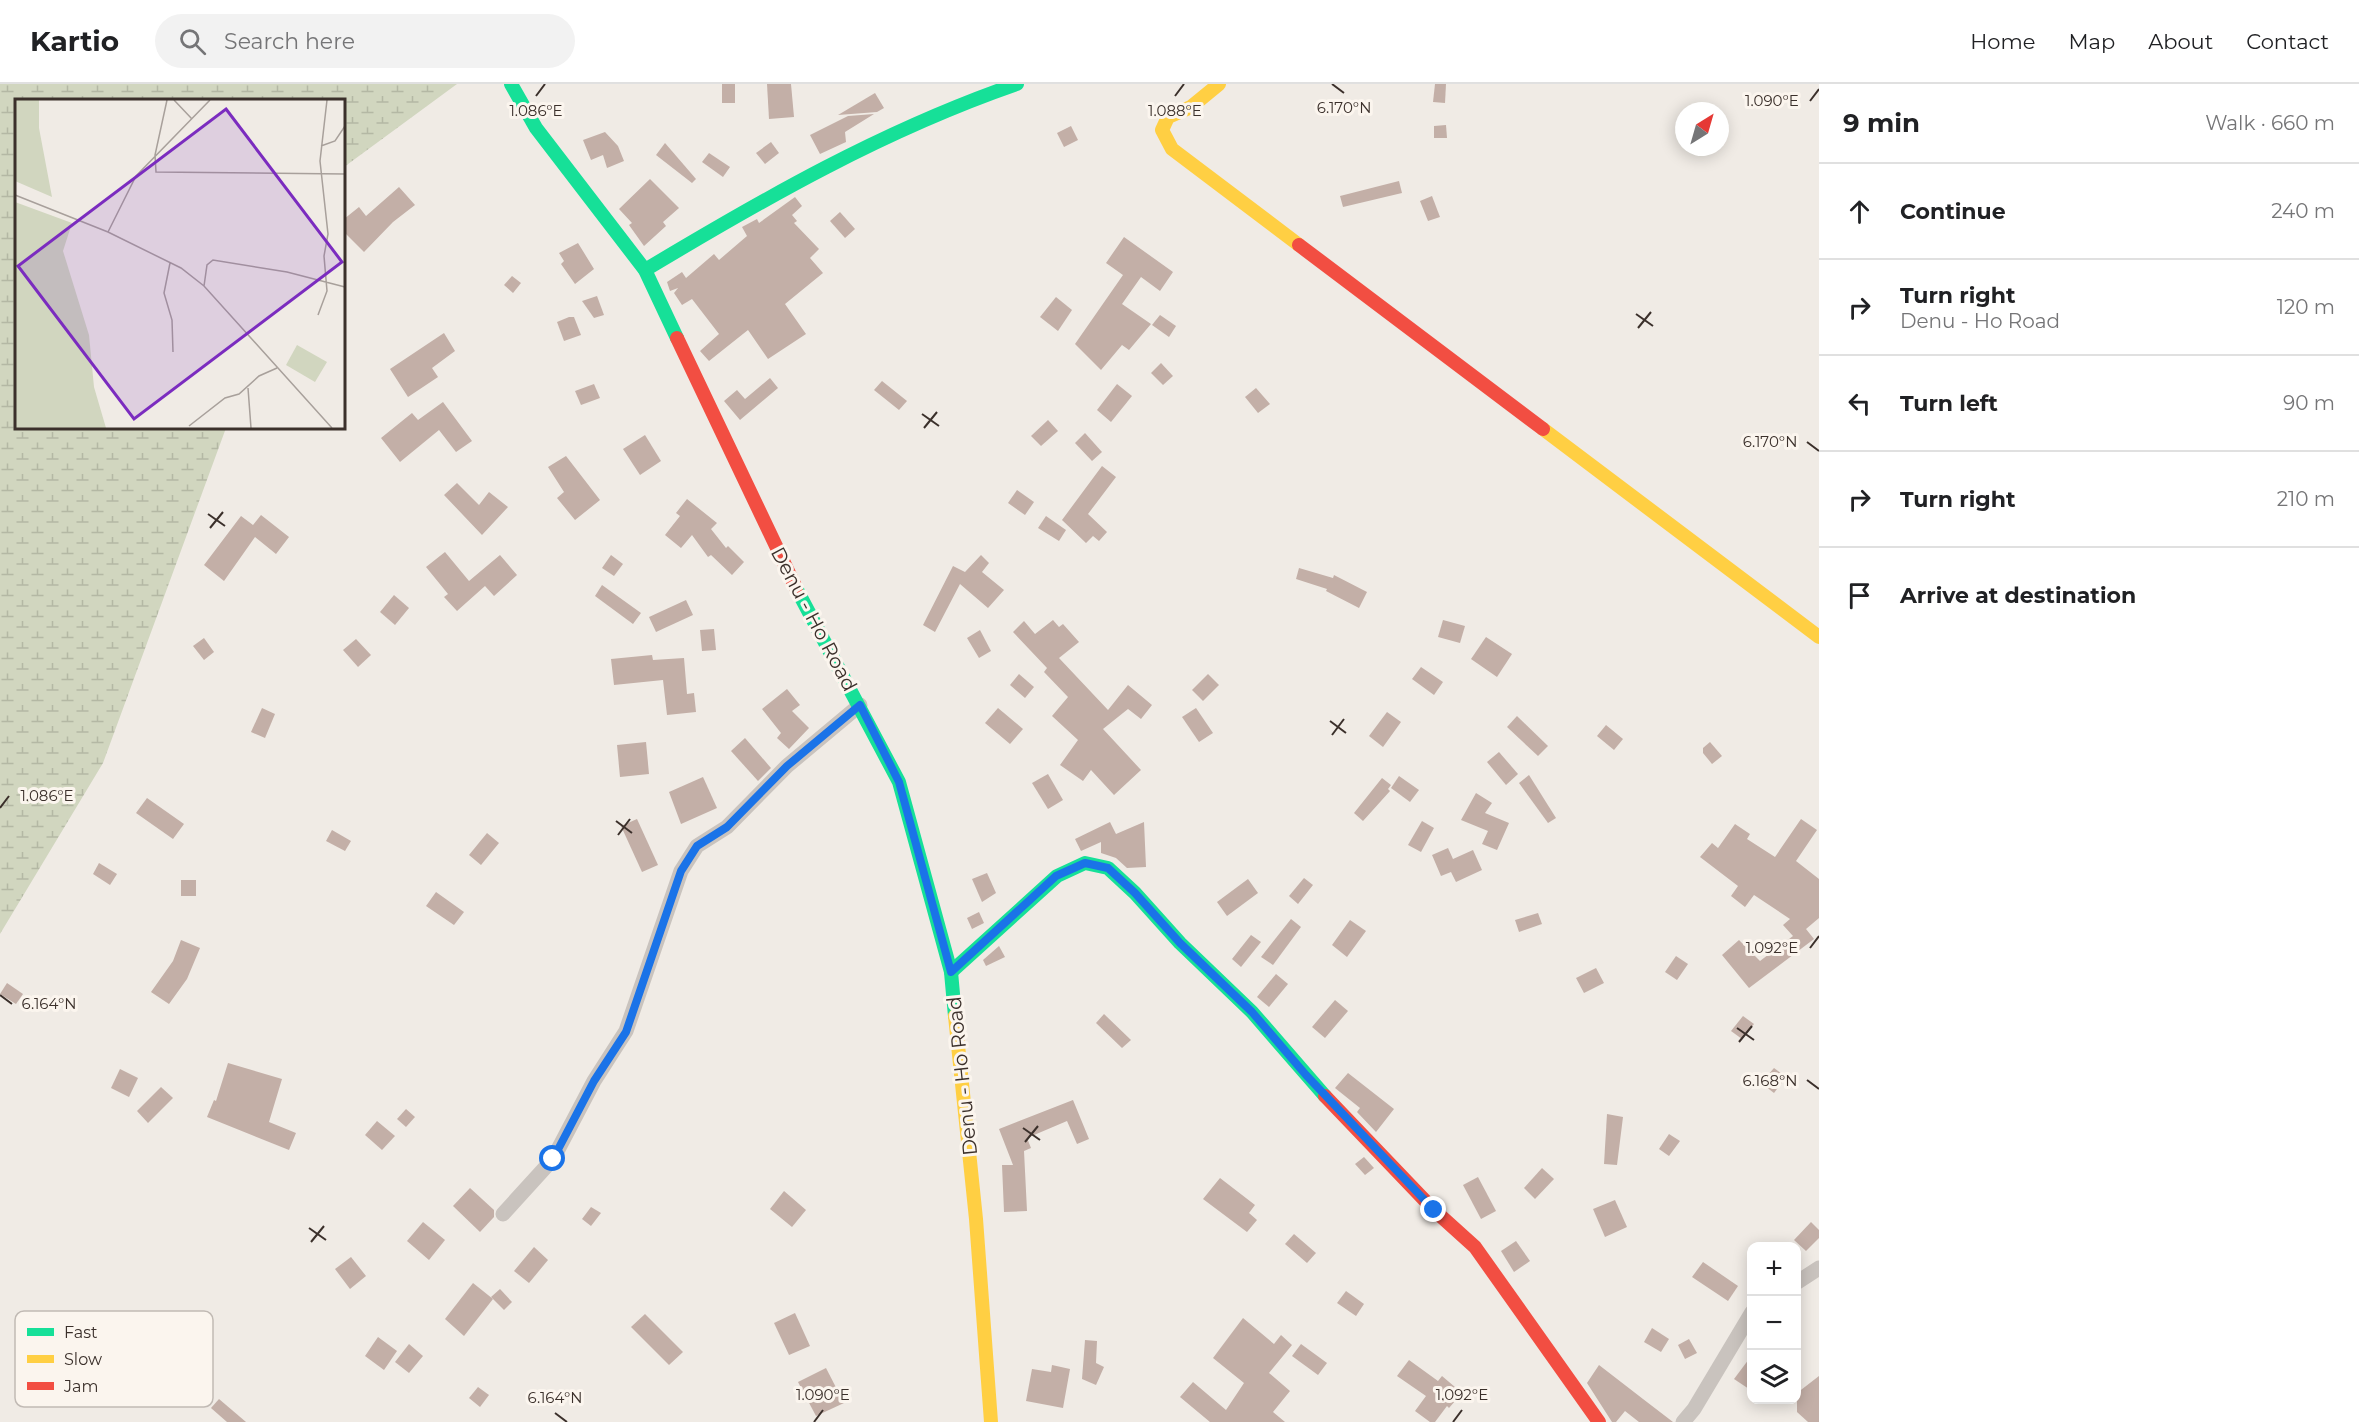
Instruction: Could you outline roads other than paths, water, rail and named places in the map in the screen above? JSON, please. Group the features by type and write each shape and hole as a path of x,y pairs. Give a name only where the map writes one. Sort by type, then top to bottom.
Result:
{"main road":[{"name":"Denu - Ho Road","path":"511,84 536,128 645,270 787,572 860,705 899,782 951,972 976,1219 991,1422"},
{"path":"645,270 778,190 962,101 1017,84"},
{"path":"1219,84 1191,107 1168,117 1162,130 1172,149 1819,637"},
{"path":"951,972 1056,876 1085,863 1108,868 1135,893 1180,943 1252,1012 1354,1128 1434,1210 1475,1247 1599,1422"}],"street":[{"path":"503,1214 553,1159 594,1081 626,1032 681,871 697,846 727,827 787,766 860,705"},
{"path":"1801,1280 1819,1268"},
{"path":"1683,1422 1694,1409 1747,1320"}]}
